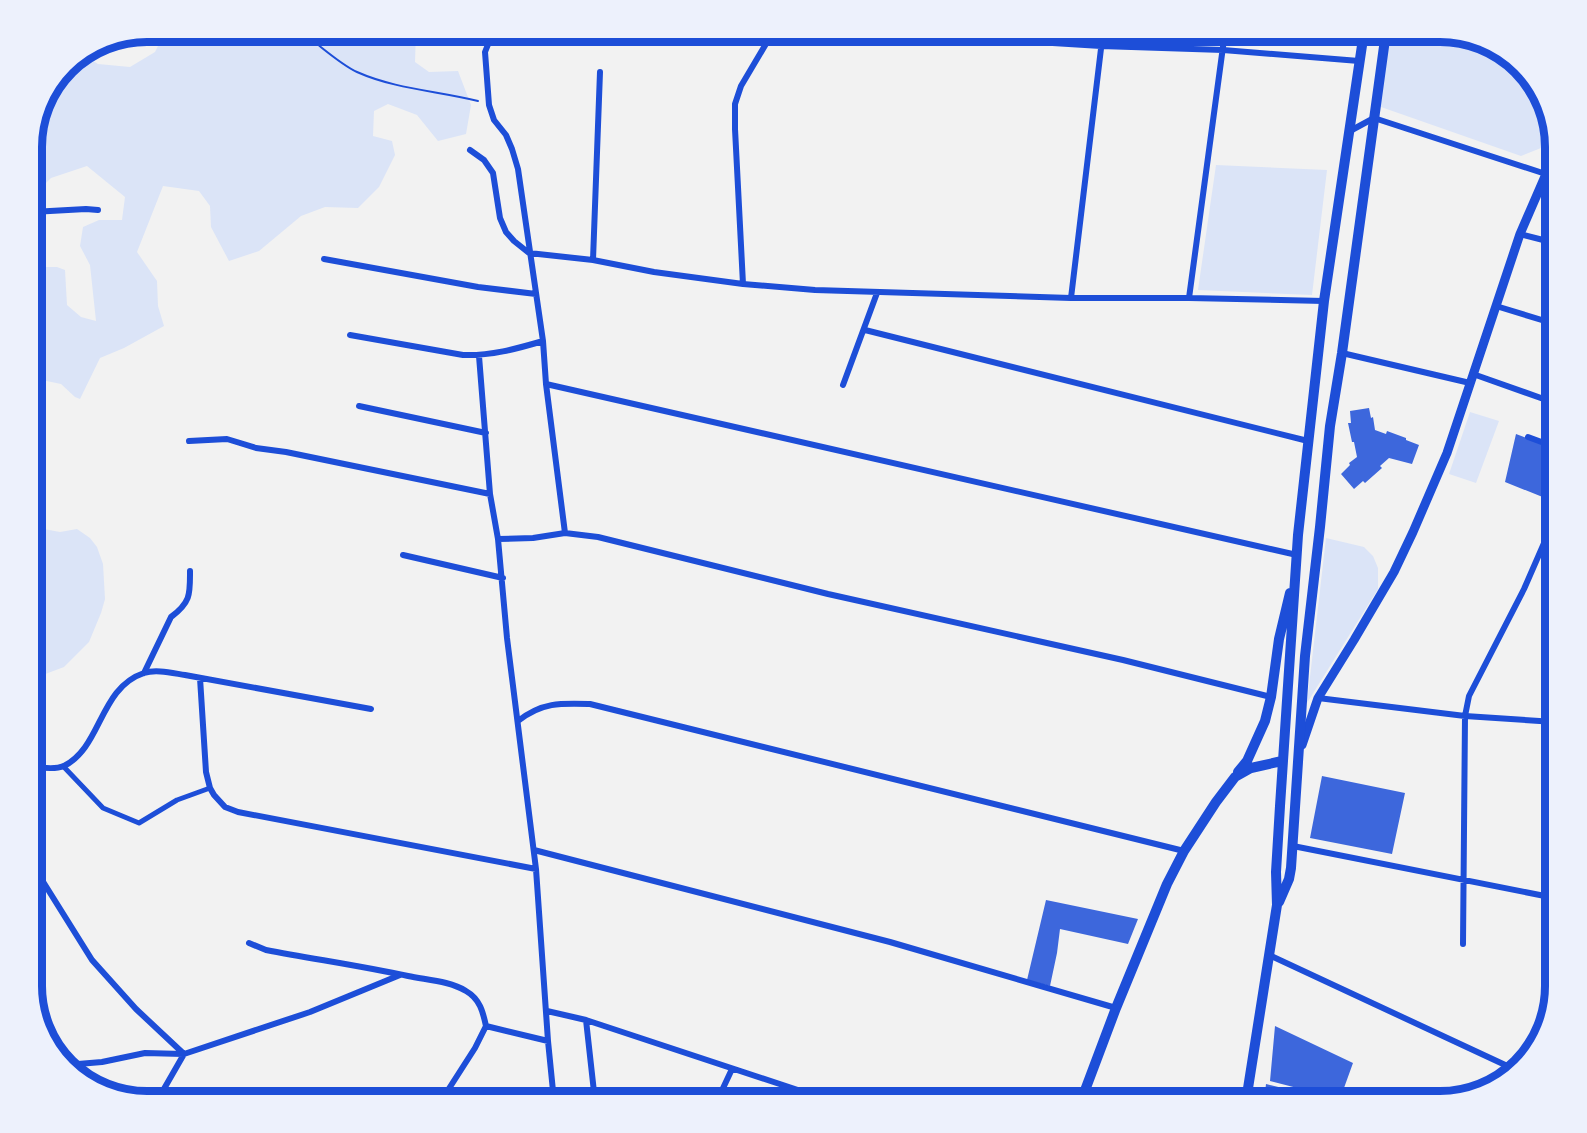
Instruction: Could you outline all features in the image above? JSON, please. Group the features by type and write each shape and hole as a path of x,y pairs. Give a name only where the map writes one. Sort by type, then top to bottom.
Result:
{"main road":[{"path":"1248,1091 1277,905 1276,872 1282,761 1308,441 1324,301 1362,42"},
{"path":"1277,905 1289,879 1305,656 1330,426 1385,42"},
{"path":"1085,1091 1167,884 1184,851 1216,802 1247,761 1265,721 1271,697 1279,639 1296,570"},
{"path":"1235,777 1251,768 1282,761"}],"street":[{"path":"489,42 485,52 489,105 494,120 506,135 518,169 543,342 546,384 565,533"},
{"path":"743,284 735,104 741,86 767,42"},
{"path":"1036,42 1223,50 1359,61"},
{"path":"1071,298 1102,42"},
{"path":"1189,298 1224,42"},
{"path":"593,260 600,72"},
{"path":"1350,131 1374,118 1545,174"},
{"path":"470,150 484,160 493,173 500,218 506,232 529,253 593,260 654,272 743,284 815,290 1071,298 1324,301"},
{"path":"1297,761 1318,698 1400,560 1447,453 1520,234 1545,176"},
{"path":"42,211 86,208 98,210"},
{"path":"1520,234 1545,240"},
{"path":"324,259 478,287 536,294"},
{"path":"843,385 877,293"},
{"path":"1496,306 1545,321"},
{"path":"865,330 1308,441"},
{"path":"350,335 452,354 479,356 543,342"},
{"path":"1342,353 1471,378 1545,400"},
{"path":"479,356 490,494 503,578 507,638 536,868 553,1091"},
{"path":"546,384 1297,555"},
{"path":"359,406 486,433"},
{"path":"1528,437 1545,443"},
{"path":"189,441 227,439 256,448 286,452 490,494"},
{"path":"498,539 533,538 565,533 598,537 828,594 1123,660 1271,697"},
{"path":"1463,944 1465,716 1469,696 1524,589 1545,542"},
{"path":"403,555 503,578"},
{"path":"144,673 171,617 190,597 190,572"},
{"path":"42,767 63,766 80,754 112,698 129,681 144,673 158,671 371,709"},
{"path":"200,678 206,772 210,788 225,807 238,812 536,868"},
{"path":"1318,698 1465,716 1545,721"},
{"path":"518,721 530,711 558,704 590,704 1184,851"},
{"path":"63,766 103,808 139,823 177,800 210,788"},
{"path":"1293,846 1545,896"},
{"path":"534,850 890,942 1116,1008"},
{"path":"42,880 92,960 135,1009 183,1054"},
{"path":"249,944 266,950 443,983 465,990 474,997 483,1010 486,1026 466,1064 448,1091"},
{"path":"1269,955 1507,1066"},
{"path":"78,1064 102,1062 145,1053 183,1054 310,1012 400,975"},
{"path":"547,1011 586,1020 800,1091"},
{"path":"586,1020 594,1091"},
{"path":"486,1026 548,1041"},
{"path":"163,1091 183,1054"},
{"path":"722,1091 732,1069"}],"path":[{"path":"315,42 354,71 371,78 489,105"}],"shaded area":[{"path":"160,42 416,42 415,62 429,72 458,71 471,105 466,134 438,141 417,115 388,104 374,111 373,136 392,141 395,155 379,187 358,208 325,207 301,216 259,251 229,261 211,227 210,206 199,191 163,186 137,252 157,281 158,306 164,326 100,358 80,399 61,384 42,380 42,267 57,267 65,270 67,305 81,317 96,321 90,265 80,246 83,227 99,220 122,220 125,197 87,166 51,178 42,187 42,140 46,120 60,89 73,73 89,60 98,64 130,67 155,52"},
{"path":"1388,42 1454,43 1493,56 1514,73 1534,101 1541,120 1545,141 1541,148 1521,156 1378,104"},
{"path":"1216,165 1327,170 1312,295 1198,290"},
{"path":"1470,412 1499,421 1476,483 1449,474"},
{"path":"42,529 60,532 77,529 90,538 97,547 103,564 105,599 101,613 89,642 64,667 42,675"},
{"path":"1326,538 1364,547 1373,556 1378,568 1378,589 1307,703"}],"building":[{"path":"1369,408 1375,430 1386,434 1387,431 1419,445 1412,464 1389,458 1380,466 1382,468 1365,483 1363,481 1354,489 1341,474 1357,457 1348,423 1351,423 1350,411"},
{"path":"1516,434 1545,445 1545,498 1505,482"},
{"path":"1322,776 1405,793 1392,854 1310,838"},
{"path":"1046,900 1138,919 1128,944 1060,929 1050,986 1027,980"},
{"path":"1275,1026 1353,1063 1343,1091 1309,1091 1270,1081"},
{"path":"1266,1084 1295,1091 1265,1091"}]}
